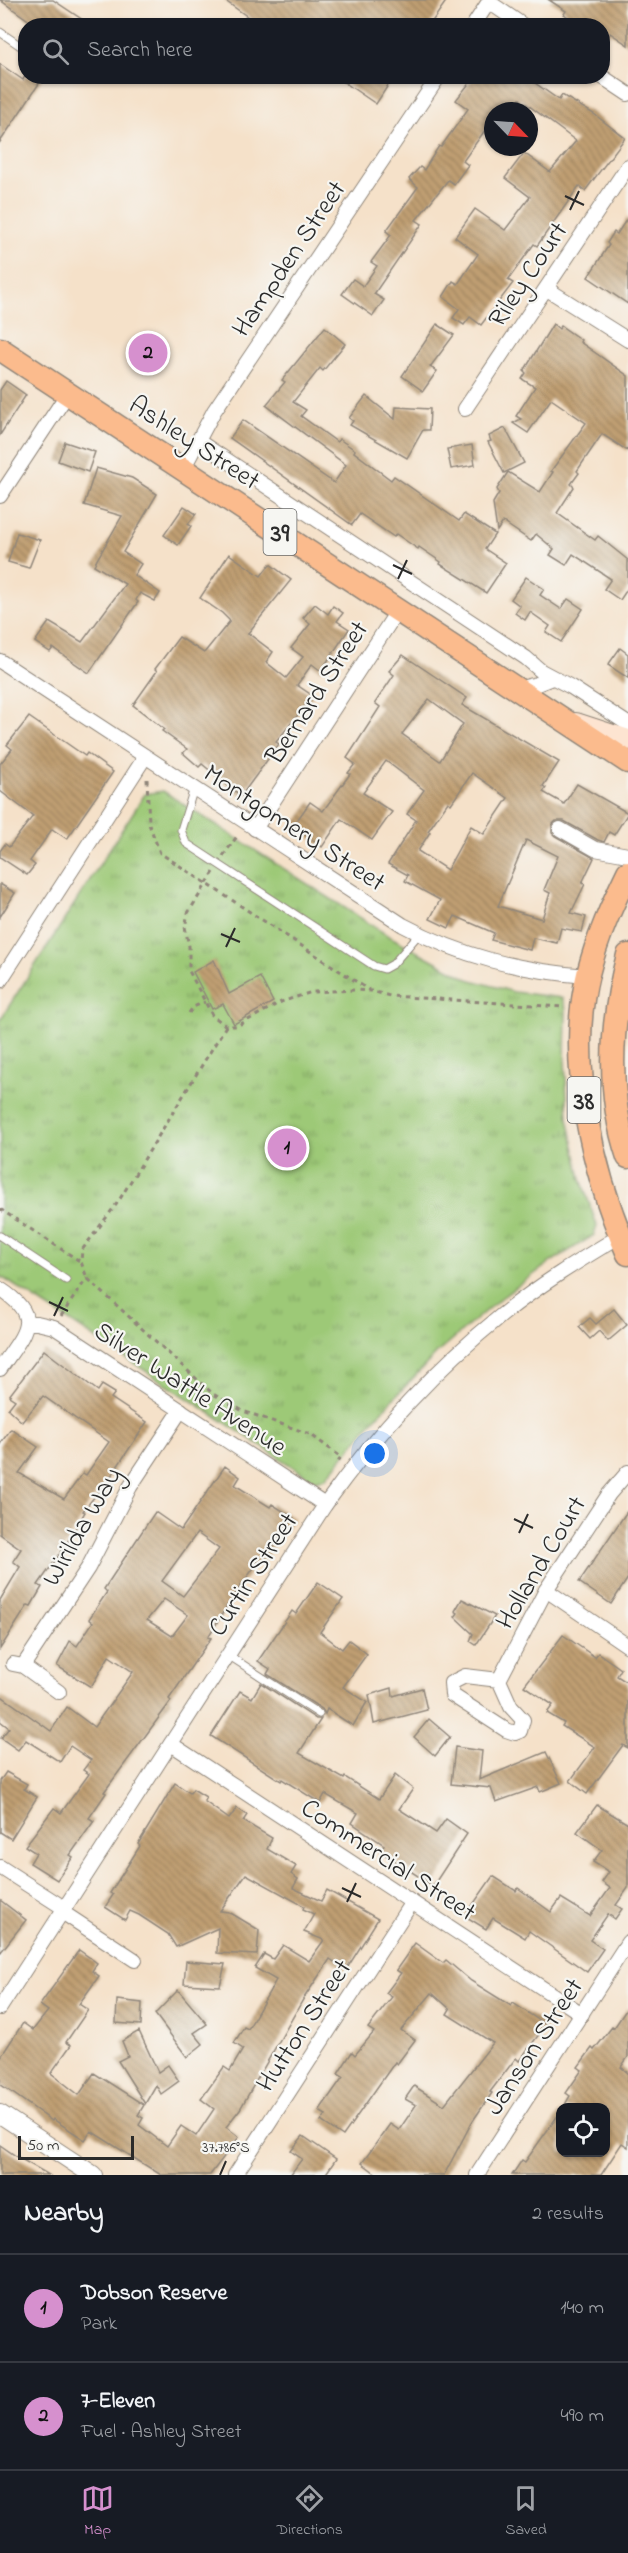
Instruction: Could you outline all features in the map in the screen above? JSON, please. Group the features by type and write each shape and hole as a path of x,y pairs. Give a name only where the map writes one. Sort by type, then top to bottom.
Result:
{"main road":[{"name":"Ashley Street","path":"0,349 628,762"},
{"path":"560,717 628,740"},
{"name":"38","path":"625,1240 595,1162 582,1089 584,1003 587,976 608,914 628,872"},
{"name":"38","path":"628,955 622,978 622,1018 613,1052 615,1088 628,1154"},
{"path":"587,976 622,978"},
{"path":"584,1003 622,1018"},
{"path":"595,1162 628,1154"}],"street":[{"path":"478,18 489,1 513,18"},
{"path":"610,82 628,94"},
{"name":"Hampden Street","path":"183,469 214,411 434,84"},
{"name":"Riley Court","path":"465,409 628,166"},
{"path":"547,289 628,340"},
{"path":"0,496 68,393"},
{"path":"198,441 512,649 552,678 628,724"},
{"name":"Bernard Street","path":"255,829 398,610"},
{"name":"Montgomery Street","path":"0,661 362,900 419,934 447,948 481,959 514,967 587,976"},
{"path":"517,688 552,678"},
{"path":"0,981 145,757"},
{"path":"560,829 595,849 628,855"},
{"name":"Curtin Street","path":"0,2008 325,1505 350,1471 406,1404 475,1338 536,1289 625,1240"},
{"path":"0,1289 22,1306 27,1323 0,1369"},
{"name":"Silver Wattle Avenue","path":"27,1323 54,1327 325,1505"},
{"name":"Wirilda Way","path":"59,1692 18,1665 88,1568 130,1487 181,1410"},
{"name":"Holland Court","path":"499,1680 546,1590 609,1494 628,1472"},
{"path":"546,1590 628,1646"},
{"path":"465,1676 499,1680 511,1707 523,1720 523,1728 515,1733 452,1695 450,1689 455,1679 465,1676"},
{"name":"Commercial Street","path":"171,1744 582,2014"},
{"path":"0,1867 135,1960"},
{"name":"Hutton Street","path":"235,2175 412,1902"},
{"name":"Janson Street","path":"477,2175 628,1942"},
{"path":"0,2114 86,2173"}],"lane":[{"path":"0,32 18,44"},
{"path":"194,788 181,830 186,843 374,966 384,969 393,964 419,934"},
{"path":"0,1236 66,1280"},
{"path":"228,1655 319,1714"}],"path":[{"path":"147,778 149,824 160,853 371,991"},
{"path":"189,1013 193,1007 205,1002"},
{"path":"226,1026 118,1202 82,1250 81,1262 87,1278 213,1394 243,1411 317,1438 341,1457 337,1462 350,1471"},
{"path":"0,1209 81,1262"},
{"path":"54,1327 87,1278"}],"green space":[{"path":"163,791 387,935 468,979 514,992 562,998 566,1009 565,1061 568,1118 581,1179 597,1226 594,1235 551,1262 497,1301 437,1353 374,1419 326,1478 313,1480 0,1276 0,1020 145,794"}],"building":[{"path":"0,0 53,0 80,18 26,18"},
{"path":"224,0 447,0 435,18 250,18"},
{"path":"549,0 628,0 628,45 610,33 610,18 570,18 564,14 566,11"},
{"path":"0,64 18,77 18,84 39,84 0,142"},
{"path":"347,84 389,84 376,104"},
{"path":"469,84 536,84 559,100 562,95 594,114 625,138 585,191 579,186 537,246 534,244 508,280 513,283 481,325 470,317 464,325 453,318 459,309 443,297 453,281 458,284 478,254 455,237 475,209 505,230 530,197 505,178 522,156 528,156 550,172 576,141 538,112 538,102 524,102 520,99 518,102 484,102 484,132 463,161 468,165 454,184 448,180 416,220 422,224 374,294 384,300 373,316 342,294 353,279 363,286 377,266 371,262 391,235 386,231 418,187 409,179 420,167 424,170 439,146 441,147 468,109 456,100"},
{"path":"628,217 628,304 588,277 609,245 607,243 614,232 617,234"},
{"path":"437,324 454,335 430,367 437,371 423,391 402,376"},
{"path":"553,324 559,329 561,326 628,376 628,451 602,434 577,471 579,473 571,484 574,487 557,513 595,540 598,536 628,560 628,588 620,600 604,589 611,579 573,554 566,565 550,555 554,549 536,534 531,541 503,522 497,531 493,503 499,493 497,489 508,472 540,492 553,472 551,471 586,423 551,399 528,433 513,423 521,419 516,416 535,387 522,379 526,373 524,371"},
{"path":"325,327 345,344 323,371 320,368 293,402 306,410 301,416 337,442 339,439 355,450 354,452 391,480 394,476 459,521 464,514 495,534 485,549 506,563 486,593 440,564 441,562 419,547 418,549 396,534 394,537 360,514 352,525 230,438 243,420 334,483 346,465 266,405 285,382 282,380"},
{"path":"6,381 26,395 0,435 0,390"},
{"path":"366,396 395,419 396,407 430,409 429,430 423,430 407,458 350,425 353,421 349,418"},
{"path":"505,428 524,463 504,473 488,442 491,441 489,436"},
{"path":"65,442 95,452 88,472 58,461"},
{"path":"472,445 475,465 451,469 447,449"},
{"path":"96,468 132,478 157,494 123,552 141,564 134,575 160,593 155,601 140,593 136,600 138,602 89,673 53,648 50,652 35,642 49,622 82,642 125,584 94,565 122,516 84,505"},
{"path":"184,506 196,514 188,524 191,526 178,545 164,535"},
{"path":"17,533 40,540 29,568 8,562"},
{"path":"229,554 261,576 270,564 291,580 248,633 273,652 266,662 286,678 303,657 291,648 310,624 303,618 315,604 328,614 333,606 343,613 337,621 349,629 321,671 312,664 297,685 313,696 276,742 279,744 241,796 202,764 199,767 183,753 187,749 162,731 164,729 133,705 157,671 155,669 179,637 204,653 230,621 200,598"},
{"path":"526,577 544,589 540,595 561,609 568,599 583,609 561,642 546,632 550,626 530,612 525,620 515,613 520,606 511,599"},
{"path":"620,648 628,654 628,678 608,665"},
{"path":"403,655 467,698 462,705 559,762 543,786 546,788 543,792 564,804 577,784 628,813 614,835 609,832 604,842 564,821 556,821 552,825 552,833 555,836 594,858 571,913 586,917 582,932 561,928 557,943 533,938 530,950 491,940 494,933 455,916 449,928 430,919 440,900 405,881 408,875 388,864 416,820 407,814 424,790 386,761 363,793 392,812 372,840 341,819 322,847 293,826 310,802 323,811 350,774 348,773 355,764 347,758 380,707 375,703 394,675 389,671","holes":["429,699 463,724 440,761 402,734","472,773 508,798 484,834 471,826 447,870 418,851 430,832 428,831 448,802 451,804","526,840 558,856 544,890 550,893 542,919 498,906"]},
{"path":"29,717 85,756 87,753 113,772 67,839 52,829 30,861 35,865 27,875 0,857 0,851 5,844 9,847 33,816 0,791 0,764 12,749 7,745"},
{"path":"0,884 15,893 0,917"},
{"path":"214,960 229,994 260,977 273,1002 234,1024 223,1004 212,1009 193,972"},
{"path":"614,1309 627,1325 608,1341 599,1331 590,1339 579,1327 590,1318 596,1324"},
{"path":"44,1350 98,1391 102,1385 115,1393 111,1398 147,1422 111,1476 83,1511 85,1512 64,1548 38,1585 42,1587 31,1606 28,1605 0,1649 0,1600 20,1567 13,1561 21,1549 0,1534 0,1444 11,1429 38,1447 19,1473 64,1499 83,1473 86,1475 109,1442 43,1396 22,1422 8,1409 15,1400 9,1396"},
{"path":"225,1466 240,1477 235,1485 270,1507 272,1504 294,1518 261,1564 258,1562 230,1601 208,1637 211,1638 169,1699 171,1701 104,1792 106,1793 89,1818 94,1821 70,1855 73,1857 57,1880 30,1863 36,1853 25,1846 54,1808 61,1813 89,1774 83,1770 91,1760 70,1746 60,1762 26,1740 18,1750 1,1738 9,1728 0,1721 0,1695 51,1731 67,1707 94,1727 133,1672 109,1656 91,1687 57,1666 70,1641 77,1646 93,1622 89,1619 107,1592 104,1589 155,1512 181,1530","holes":["197,1533 219,1549 183,1596 162,1581","164,1599 188,1615 172,1636 147,1620"]},
{"path":"628,1510 628,1578 611,1604 579,1582"},
{"path":"318,1582 343,1599 320,1632 342,1649 349,1640 367,1654 343,1687 367,1702 353,1726 327,1709 325,1714 322,1709 267,1674 270,1669 258,1661 292,1611 296,1614"},
{"path":"462,1599 495,1616 476,1645 470,1641 473,1634 455,1617 458,1613 455,1611"},
{"path":"563,1635 595,1657 598,1653 621,1669 617,1676 628,1683 628,1748 623,1745 587,1794 570,1781 595,1747 562,1726 564,1723 547,1713 553,1705 524,1686"},
{"path":"261,1683 316,1719 321,1719 299,1753 344,1779 345,1777 379,1799 395,1775 413,1789 399,1809 436,1833 446,1819 467,1834 433,1886 380,1851 384,1845 352,1823 358,1813 325,1794 320,1803 211,1736 240,1691 252,1698"},
{"path":"392,1688 393,1696 422,1688 427,1710 374,1724 369,1695"},
{"path":"429,1719 450,1737 435,1756 414,1737"},
{"path":"455,1747 482,1751 479,1780 546,1752 561,1783 540,1792 538,1787 496,1802 491,1788 451,1784"},
{"path":"6,1772 27,1784 24,1789 37,1797 11,1839 0,1832 0,1781"},
{"path":"175,1783 190,1793 193,1789 206,1797 204,1801 229,1819 237,1808 247,1815 243,1821 272,1838 267,1849 296,1866 291,1874 298,1879 293,1888 321,1901 327,1890 378,1919 346,1970 330,1959 304,1998 240,2109 226,2127 239,2137 210,2175 161,2175 91,2131 85,2140 53,2119 52,2121 0,2084 0,2058 23,2023 33,2030 48,2011 40,2005 79,1950 97,1963 92,1971 99,1976 79,2004 88,2010 66,2042 71,2045 51,2073 79,2095 94,2073 144,2105 138,2115 143,2118 139,2125 167,2146 181,2126 196,2136 214,2109 201,2099 224,2067 230,2071 243,2049 234,2043 244,2027 248,2029 276,1980 255,1968 264,1954 273,1959 283,1945 309,1961 324,1940 304,1932 314,1914 303,1909 304,1906 246,1874 220,1911 229,1912 259,1930 257,1955 217,1953 218,1928 176,1947 168,1934 139,1915 130,1911 125,1920 105,1907 113,1895 110,1893 140,1846 138,1844"},
{"path":"597,1805 628,1824 628,1888 616,1905 622,1909 615,1919 608,1914 590,1940 603,1949 587,1972 529,1931 525,1938 493,1918 486,1929 465,1916 493,1876 516,1891 518,1888 551,1912 561,1898 590,1916 610,1888 602,1882 609,1872 593,1862 602,1850 577,1832"},
{"path":"0,1900 26,1920 0,1953"},
{"path":"415,1943 443,1963 446,1960 471,1981 511,2006 513,2003 546,2025 519,2061 516,2058 490,2092 492,2093 472,2122 444,2175 378,2175 362,2163 390,2124 399,2130 416,2105 405,2099 414,2086 444,2105 493,2043 447,2014 450,2009 432,1993 401,2030 415,2040 397,2064 395,2062 343,2136 321,2121 326,2115 319,2111 343,2077 338,2074 352,2052 355,2055 374,2032 368,2028 392,1997 386,1993 401,1973 396,1970"},
{"path":"186,1961 225,1964 220,1986 184,1984"},
{"path":"178,1990 207,2024 194,2033 203,2044 187,2057 155,2014"},
{"path":"117,2000 142,2003 141,2025 116,2023"},
{"path":"628,2007 628,2057 621,2067 628,2073 628,2147 622,2143 601,2175 512,2175 522,2160 525,2162 556,2118 556,2157 610,2157 610,2103 566,2103 570,2096 566,2093 582,2070 578,2067 592,2048 594,2050 612,2027 614,2028"},
{"path":"139,2031 158,2072 168,2065 179,2081 161,2094 156,2085 145,2104 118,2061 128,2056 122,2041"},
{"path":"303,2136 336,2159 325,2175 290,2175 302,2159 291,2151"},
{"path":"0,2145 16,2156 49,2175 0,2175"}],"place":[{"name":"7-Eleven","path":"148,353"},
{"name":"Dobson Reserve","path":"287,1148"}]}
